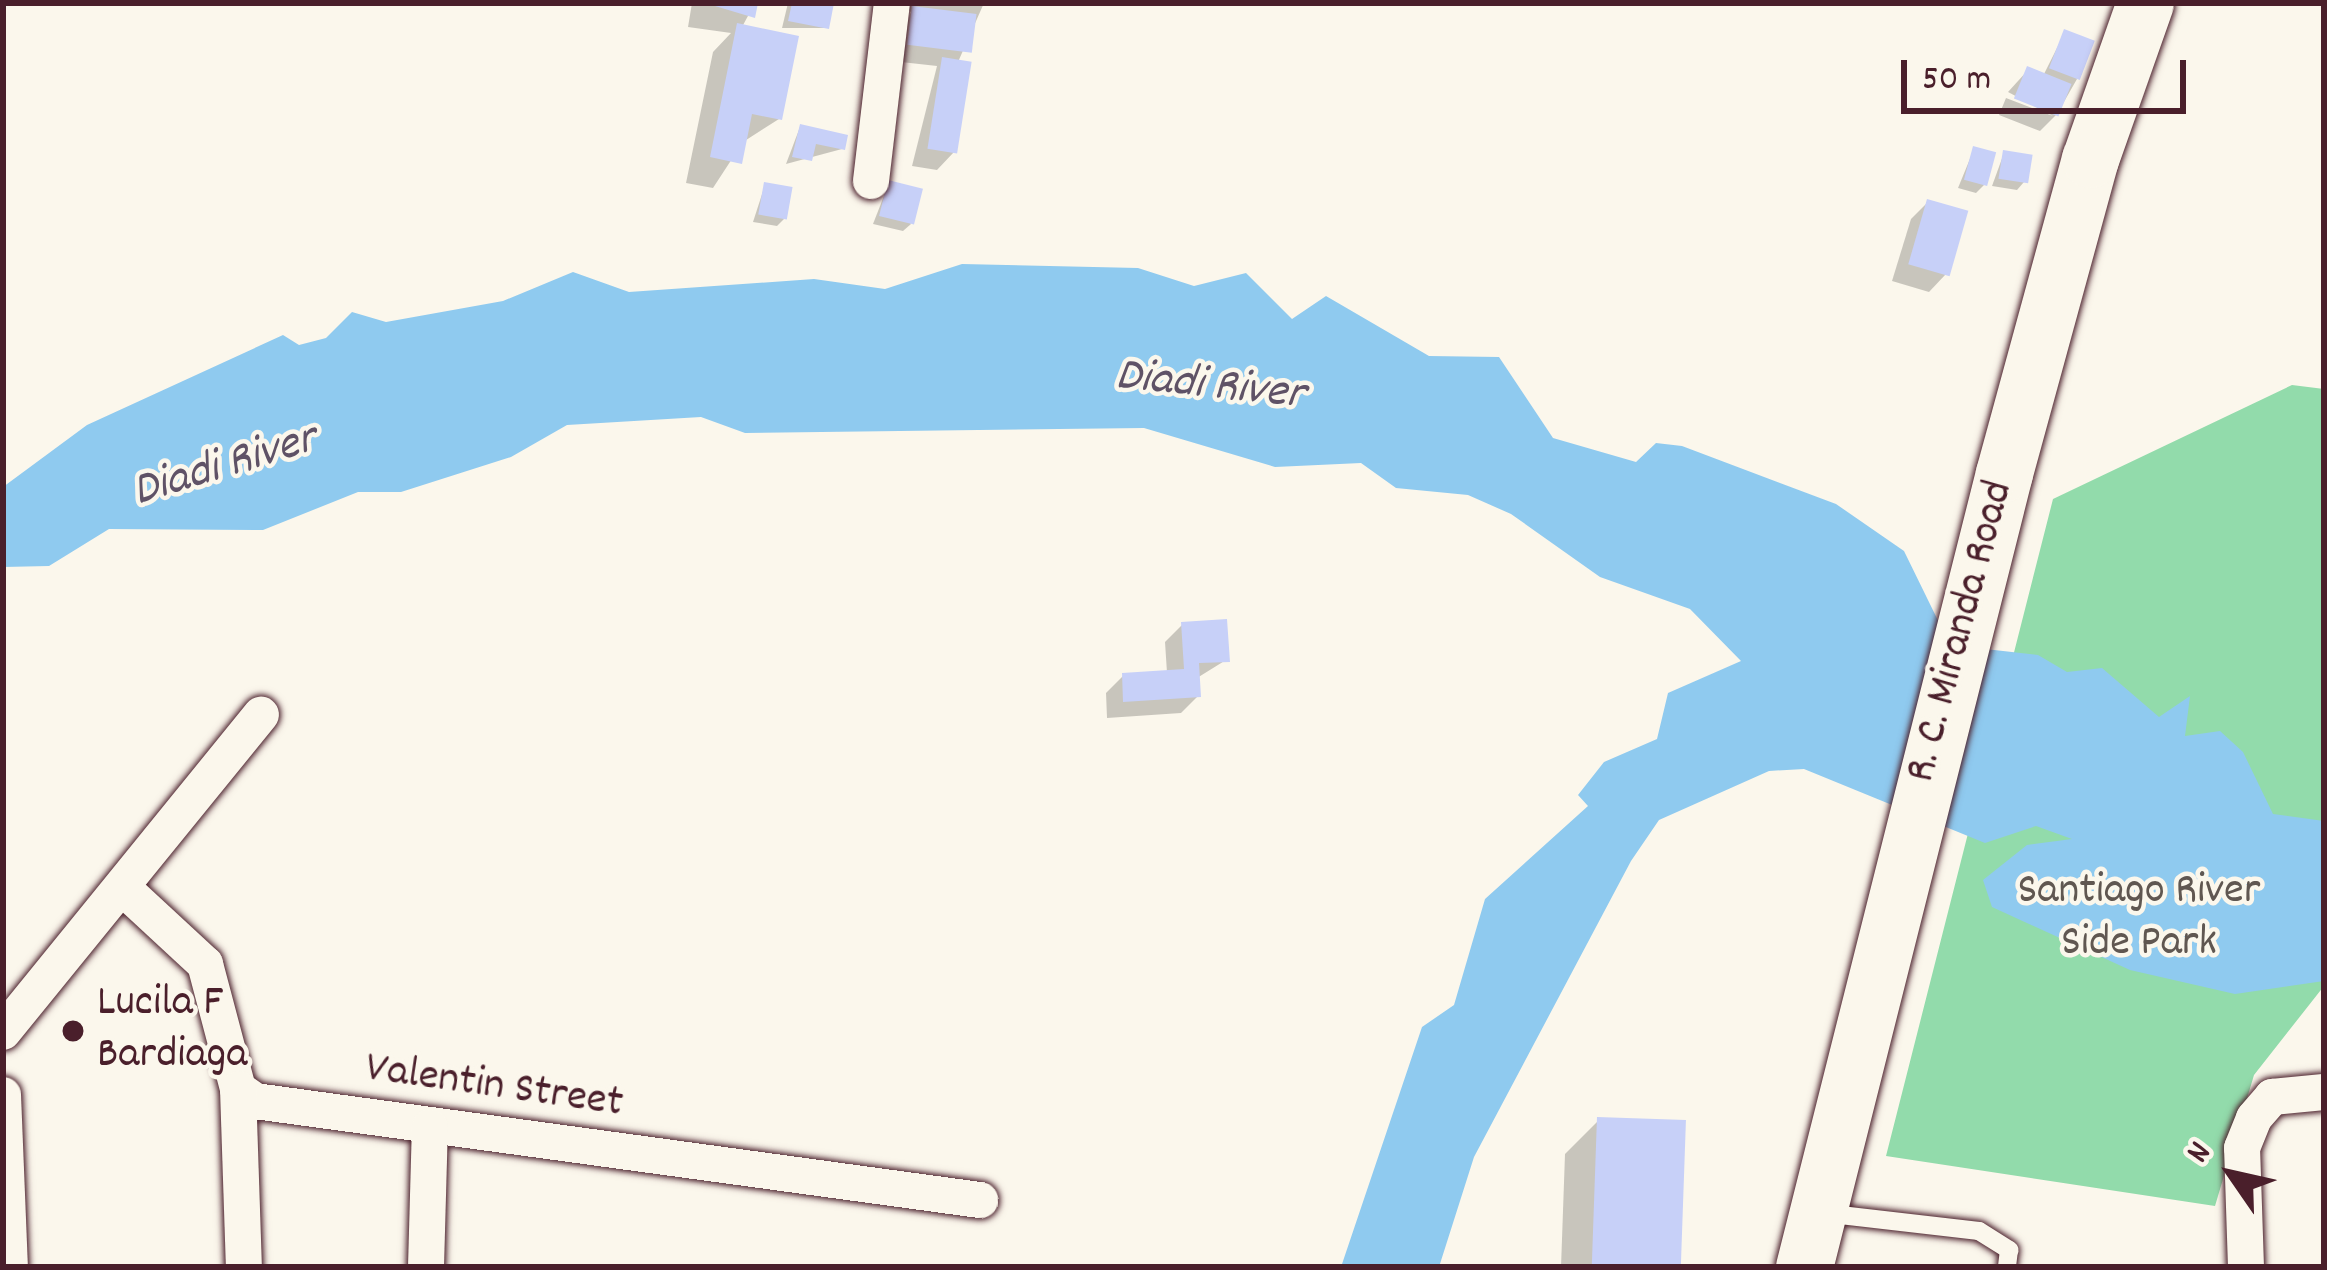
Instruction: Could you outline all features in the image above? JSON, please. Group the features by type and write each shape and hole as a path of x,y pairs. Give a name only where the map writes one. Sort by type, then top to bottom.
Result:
{"main road":[{"name":"R. C. Miranda Road","path":"1810,1224 2090,159 2145,3"}],"street":[{"path":"871,181 892,3"},
{"path":"3,1032 124,890 261,716"},
{"path":"124,890 205,964 238,1089 244,1267"},
{"name":"Valentin Street","path":"238,1089 281,1108 980,1200"},
{"path":"2246,1267 2242,1148 2272,1097 2324,1092"},
{"path":"3,1095 10,1267"},
{"path":"426,1267 430,1127"}],"lane":[{"path":"1810,1224 1979,1232 2008,1250 2007,1267"}],"green space":[{"name":"Santiago River Side Park","path":"2292,385 2324,389 2324,986 2254,1075 2215,1206 1886,1156 2053,499"}],"water":[{"name":"Diadi River","path":"962,264 1138,268 1194,286 1246,273 1292,319 1326,296 1429,356 1499,357 1553,438 1636,462 1656,443 1682,446 1836,504 1904,551 1950,645 2038,655 2067,672 2102,668 2159,717 2190,696 2185,736 2220,731 2243,752 2273,814 2324,821 2324,981 2235,994 2130,970 1992,907 1983,880 2027,845 2072,839 2036,826 1985,843 1804,769 1769,771 1659,820 1631,861 1474,1157 1439,1267 1341,1267 1422,1027 1454,1005 1485,899 1588,806 1578,795 1604,762 1657,739 1668,693 1741,661 1690,609 1600,577 1511,514 1468,495 1396,488 1361,463 1275,467 1144,428 745,433 701,417 567,425 511,457 401,492 358,492 263,530 109,529 49,566 3,567 3,487 87,425 283,335 299,345 326,338 352,312 386,322 503,301 573,272 629,292 814,279 885,289"}],"building":[{"path":"705,3 758,3 755,18"},
{"path":"792,3 834,3 829,29 788,21"},
{"path":"912,6 977,14 972,53 907,45"},
{"path":"737,23 799,36 782,120 752,114 742,164 710,157"},
{"path":"2064,29 2095,41 2080,80 2049,68"},
{"path":"942,57 972,62 957,154 927,149"},
{"path":"2027,66 2072,84 2058,116 2014,98"},
{"path":"800,124 848,135 845,150 816,144 812,161 792,157"},
{"path":"1973,146 1996,152 1987,186 1964,180"},
{"path":"2003,150 2033,155 2028,183 1998,179"},
{"path":"888,180 923,189 914,225 879,216"},
{"path":"764,182 793,187 787,220 758,214"},
{"path":"1927,199 1968,211 1950,276 1908,264"},
{"path":"1227,619 1230,662 1199,663 1201,697 1123,702 1122,673 1184,669 1181,622"},
{"path":"1597,1117 1686,1120 1681,1267 1592,1267"}],"place":[{"name":"Lucila F Bardiaga","path":"73,1031"}]}
